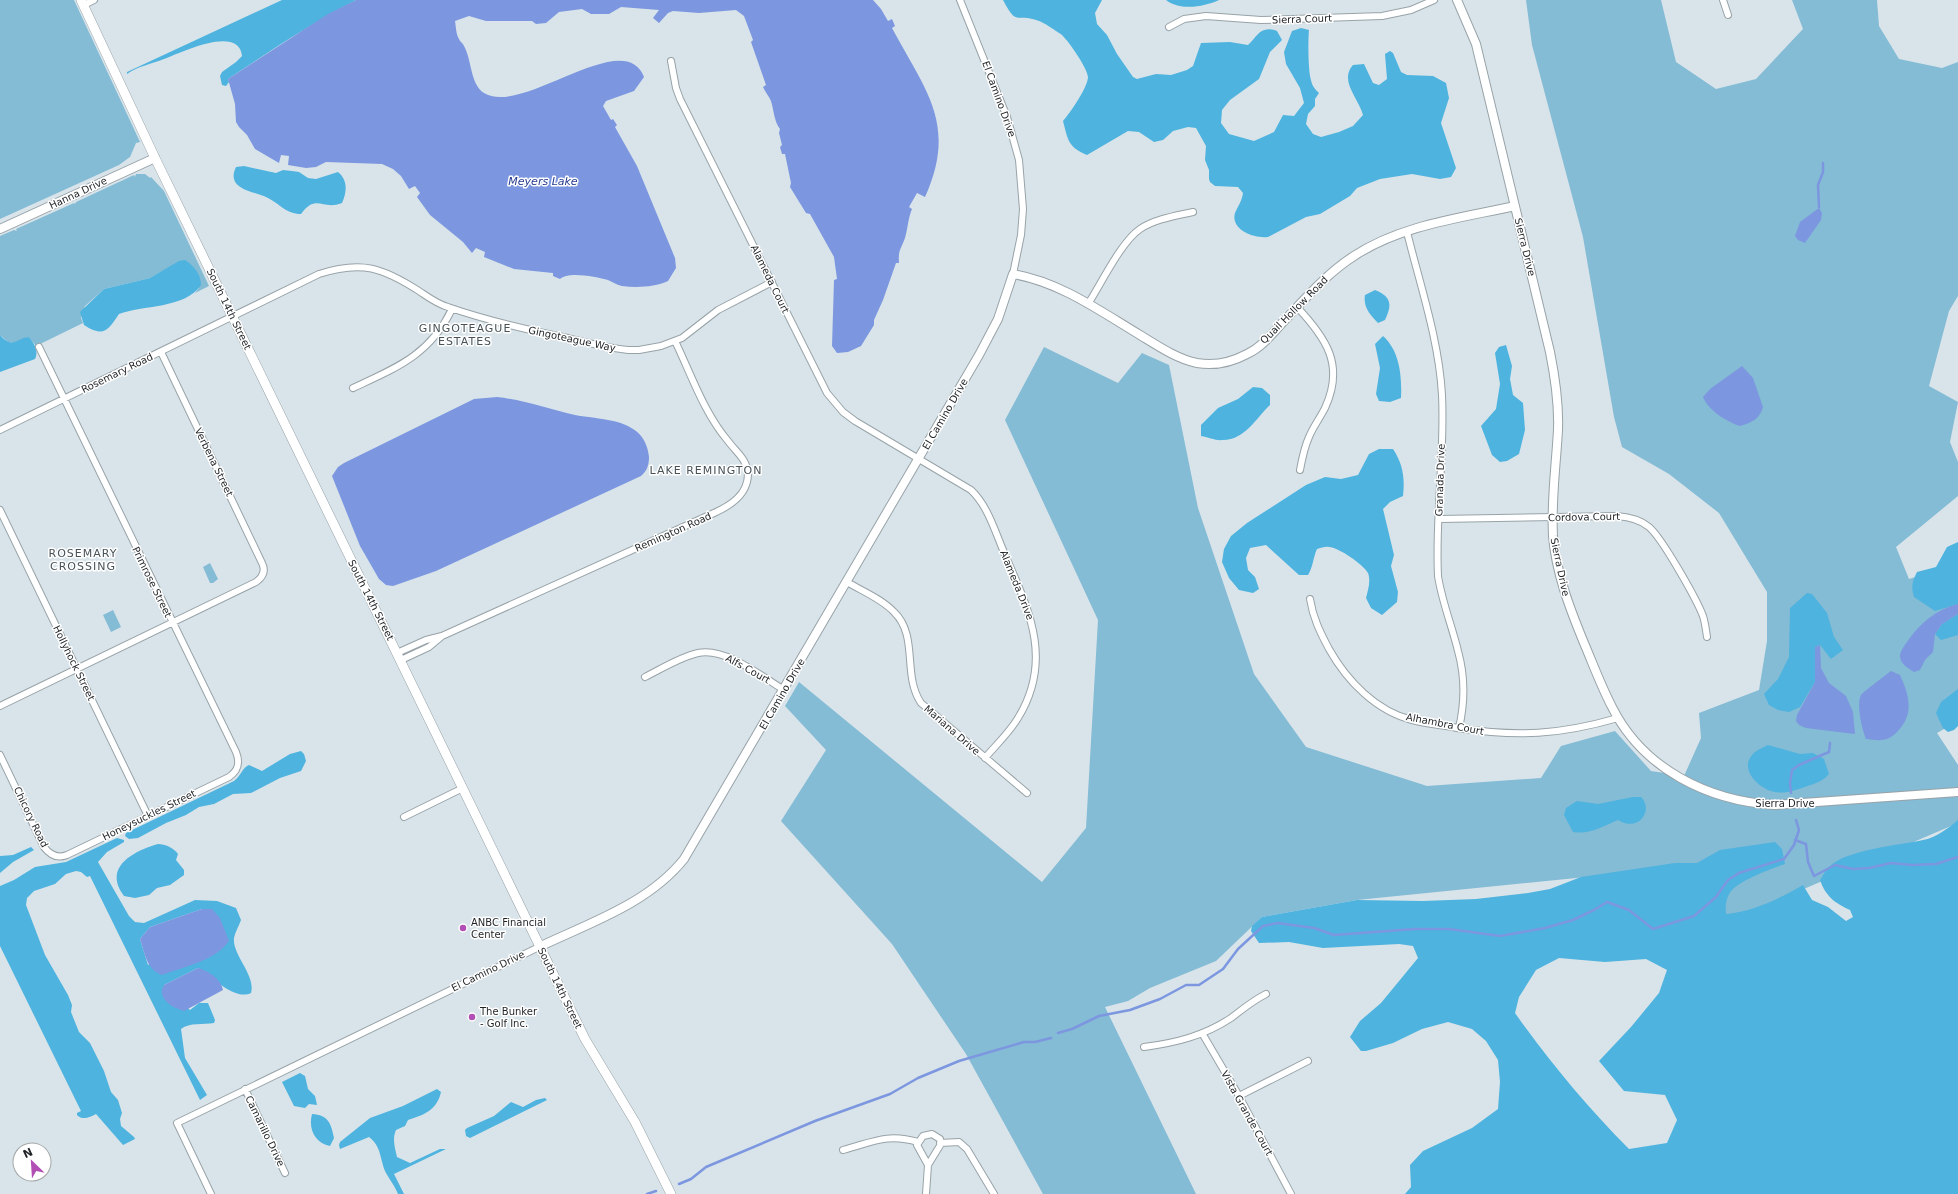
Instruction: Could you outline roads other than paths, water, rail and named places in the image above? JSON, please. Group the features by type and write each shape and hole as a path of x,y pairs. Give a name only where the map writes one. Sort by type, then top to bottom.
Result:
{"main road":[{"name":"South 14th Street","path":"83,2 155,158 539,946 585,1039 636,1122 671,1194"}],"street":[{"path":"83,2 94,0"},
{"name":"El Camino Drive","path":"211,1194 177,1123 642,897 671,875 688,853 994,328 1005,301 1013,274 1021,235 1023,209 1019,160 1007,117 960,0"},
{"name":"Sierra Court","path":"1169,27 1184,18 1206,16 1261,20 1382,16 1411,10 1434,0"},
{"name":"Sierra Drive","path":"1457,0 1476,44 1550,352 1556,388 1558,429 1553,481 1552,517 1556,554 1568,603 1602,686 1618,718 1636,742 1667,770 1689,784 1726,798 1754,804 1775,805 1958,792"},
{"path":"1723,0 1728,15"},
{"name":"Alameda Court","path":"671,61 676,88 680,99 820,381 836,404 855,421 918,458"},
{"name":"Hanna Drive","path":"0,229 155,158"},
{"name":"Quail Hollow Road","path":"1013,274 1034,278 1051,285 1088,304 1178,356 1198,363 1212,364 1234,360 1253,350 1265,341 1332,273 1354,256 1381,241 1407,232 1515,206"},
{"path":"1088,304 1123,246 1136,233 1156,222 1193,212"},
{"name":"Granada Drive","path":"1407,232 1435,347 1440,374 1442,404 1437,562 1440,593 1459,652 1463,674 1463,706 1459,728"},
{"name":"Gingoteague Way","path":"233,316 319,274 332,270 355,267 375,268 386,271 437,303 484,319 618,349 639,350 660,346 675,341 690,332 718,310 772,282"},
{"path":"1297,307 1319,330 1325,340 1330,353 1332,367 1332,381 1328,401 1307,442 1300,470"},
{"path":"353,388 398,366 416,355 438,333 452,309"},
{"name":"Rosemary Road","path":"0,430 233,316"},
{"name":"Remington Road","path":"399,657 426,640 442,636 720,511 733,504 738,499 746,484 748,476 744,460 723,436 711,417 675,341"},
{"name":"Primrose Street","path":"39,347 172,624 236,752 239,764"},
{"name":"Verbena Street","path":"161,352 262,563 263,573 256,582 172,624"},
{"name":"Alameda Drive","path":"918,458 971,490 981,501 1025,602 1031,620 1036,652 1032,683 1028,698 1017,719 985,758"},
{"name":"Hollyhock Street","path":"0,510 148,816"},
{"name":"Cordova Court","path":"1439,519 1617,516 1636,519 1649,526 1662,544 1700,609 1707,637"},
{"name":"Mariana Drive","path":"847,582 896,613 907,634 913,685 917,697 928,710 1027,793"},
{"name":"Alhambra Court","path":"1310,599 1317,626 1344,673 1362,692 1378,704 1404,717 1459,728 1502,734 1564,732 1618,718"},
{"path":"0,706 172,624"},
{"name":"Alfs Court","path":"645,677 694,654 711,652 728,657 784,690"},
{"name":"Chicory Road","path":"0,755 44,847 54,856"},
{"name":"Honeysuckles Street","path":"54,856 67,855 229,777 236,771 239,764"},
{"path":"404,817 463,788"},
{"path":"1144,1048 1177,1042 1202,1033 1230,1019 1251,1001 1266,994"},
{"name":"Vista Grande Court","path":"1202,1033 1291,1194"},
{"path":"1238,1096 1308,1061"},
{"name":"Camarillo Drive","path":"245,1089 285,1173"},
{"path":"926,1194 928,1165 939,1149 940,1143 940,1139 932,1134 923,1136 918,1142 919,1150 928,1165"},
{"path":"843,1150 890,1137 901,1137 918,1142"},
{"path":"940,1143 959,1142 967,1148 994,1194"}],"water":[{"name":"Meyers Lake","path":"356,0 873,0 881,9 888,21 892,19 895,26 892,28 926,89 938,128 938,149 934,171 925,197 917,193 909,207 912,209 905,238 899,252 899,263 896,263 874,320 874,325 861,346 848,352 837,353 832,346 834,280 837,279 834,257 810,214 806,213 790,187 791,183 785,154 782,154 780,147 782,145 779,133 780,129 775,119 771,101 763,87 766,85 751,42 753,40 744,16 736,10 699,13 673,11 668,13 659,23 653,18 659,10 621,7 609,14 591,14 582,9 559,12 546,23 536,24 532,21 486,21 469,16 455,21 457,35 467,52 476,84 484,93 501,97 522,93 546,85 571,74 616,61 633,64 644,77 634,91 606,101 603,106 611,120 613,119 617,125 615,127 637,166 675,258 676,268 668,281 652,286 634,287 622,286 608,280 583,275 569,275 560,279 553,276 553,273 514,269 484,257 485,252 476,248 472,253 463,242 430,215 417,197 420,193 415,186 409,189 401,176 393,169 382,164 326,162 316,167 306,168 288,165 289,156 281,155 279,163 255,149 247,135 236,122 235,104 228,79 328,14"},
{"path":"1819,208 1822,213 1821,220 1805,243 1798,240 1795,236 1800,222"},
{"path":"1742,366 1753,378 1763,407 1760,415 1754,420 1740,426 1729,422 1718,415 1705,402 1703,397 1710,389"},
{"path":"497,397 527,402 575,415 615,421 629,427 639,433 647,446 649,457 646,470 641,476 436,571 393,586 386,585 379,579 360,546 332,476 338,467 344,463 474,399"},
{"path":"1958,604 1958,614 1942,624 1935,634 1933,652 1925,660 1920,670 1914,672 1905,666 1900,659 1902,649 1917,629 1935,614"},
{"path":"1820,645 1821,668 1829,683 1846,696 1853,712 1855,734 1806,728 1799,725 1796,721 1797,715 1815,682 1815,647"},
{"path":"1891,671 1900,675 1906,690 1909,704 1906,718 1903,725 1890,738 1879,740 1866,739 1859,711 1861,695"},
{"path":"202,909 212,909 220,918 229,941 216,954 198,962 162,975 153,969 149,965 140,939 150,927"},
{"path":"198,968 214,976 220,982 223,990 184,1011 175,1008 164,999 162,995 164,985"}],"waterway":[{"path":"1819,207 1818,185 1823,172 1823,163"},
{"path":"1791,793 1790,783 1792,770 1799,765 1829,752 1830,743"},
{"path":"1058,1033 1072,1029 1099,1016 1130,1010 1160,999 1186,985 1199,985 1223,969 1238,949 1263,926 1278,923 1314,928 1334,935 1415,929 1449,929 1500,936 1545,928 1573,920 1607,902 1629,910 1653,929 1694,916 1716,897 1728,880 1739,873 1784,859 1794,845 1799,830 1796,820"},
{"path":"1795,840 1806,844 1808,862 1814,876 1835,865 1853,869 1869,868 1891,863 1912,865 1936,864 1958,857"},
{"path":"679,1184 691,1179 706,1167 815,1121 890,1094 918,1078 959,1061 1024,1042 1035,1042 1051,1038"},
{"path":"647,1194 656,1191"}],"place":[{"name":"ANBC Financial Center","path":"463,928"},
{"name":"The Bunker - Golf Inc.","path":"472,1017"}],"district":[{"name":"GINGOTEAGUE ESTATES","path":"465,334"},
{"name":"LAKE REMINGTON","path":"706,470"},
{"name":"ROSEMARY CROSSING","path":"83,559"}]}
